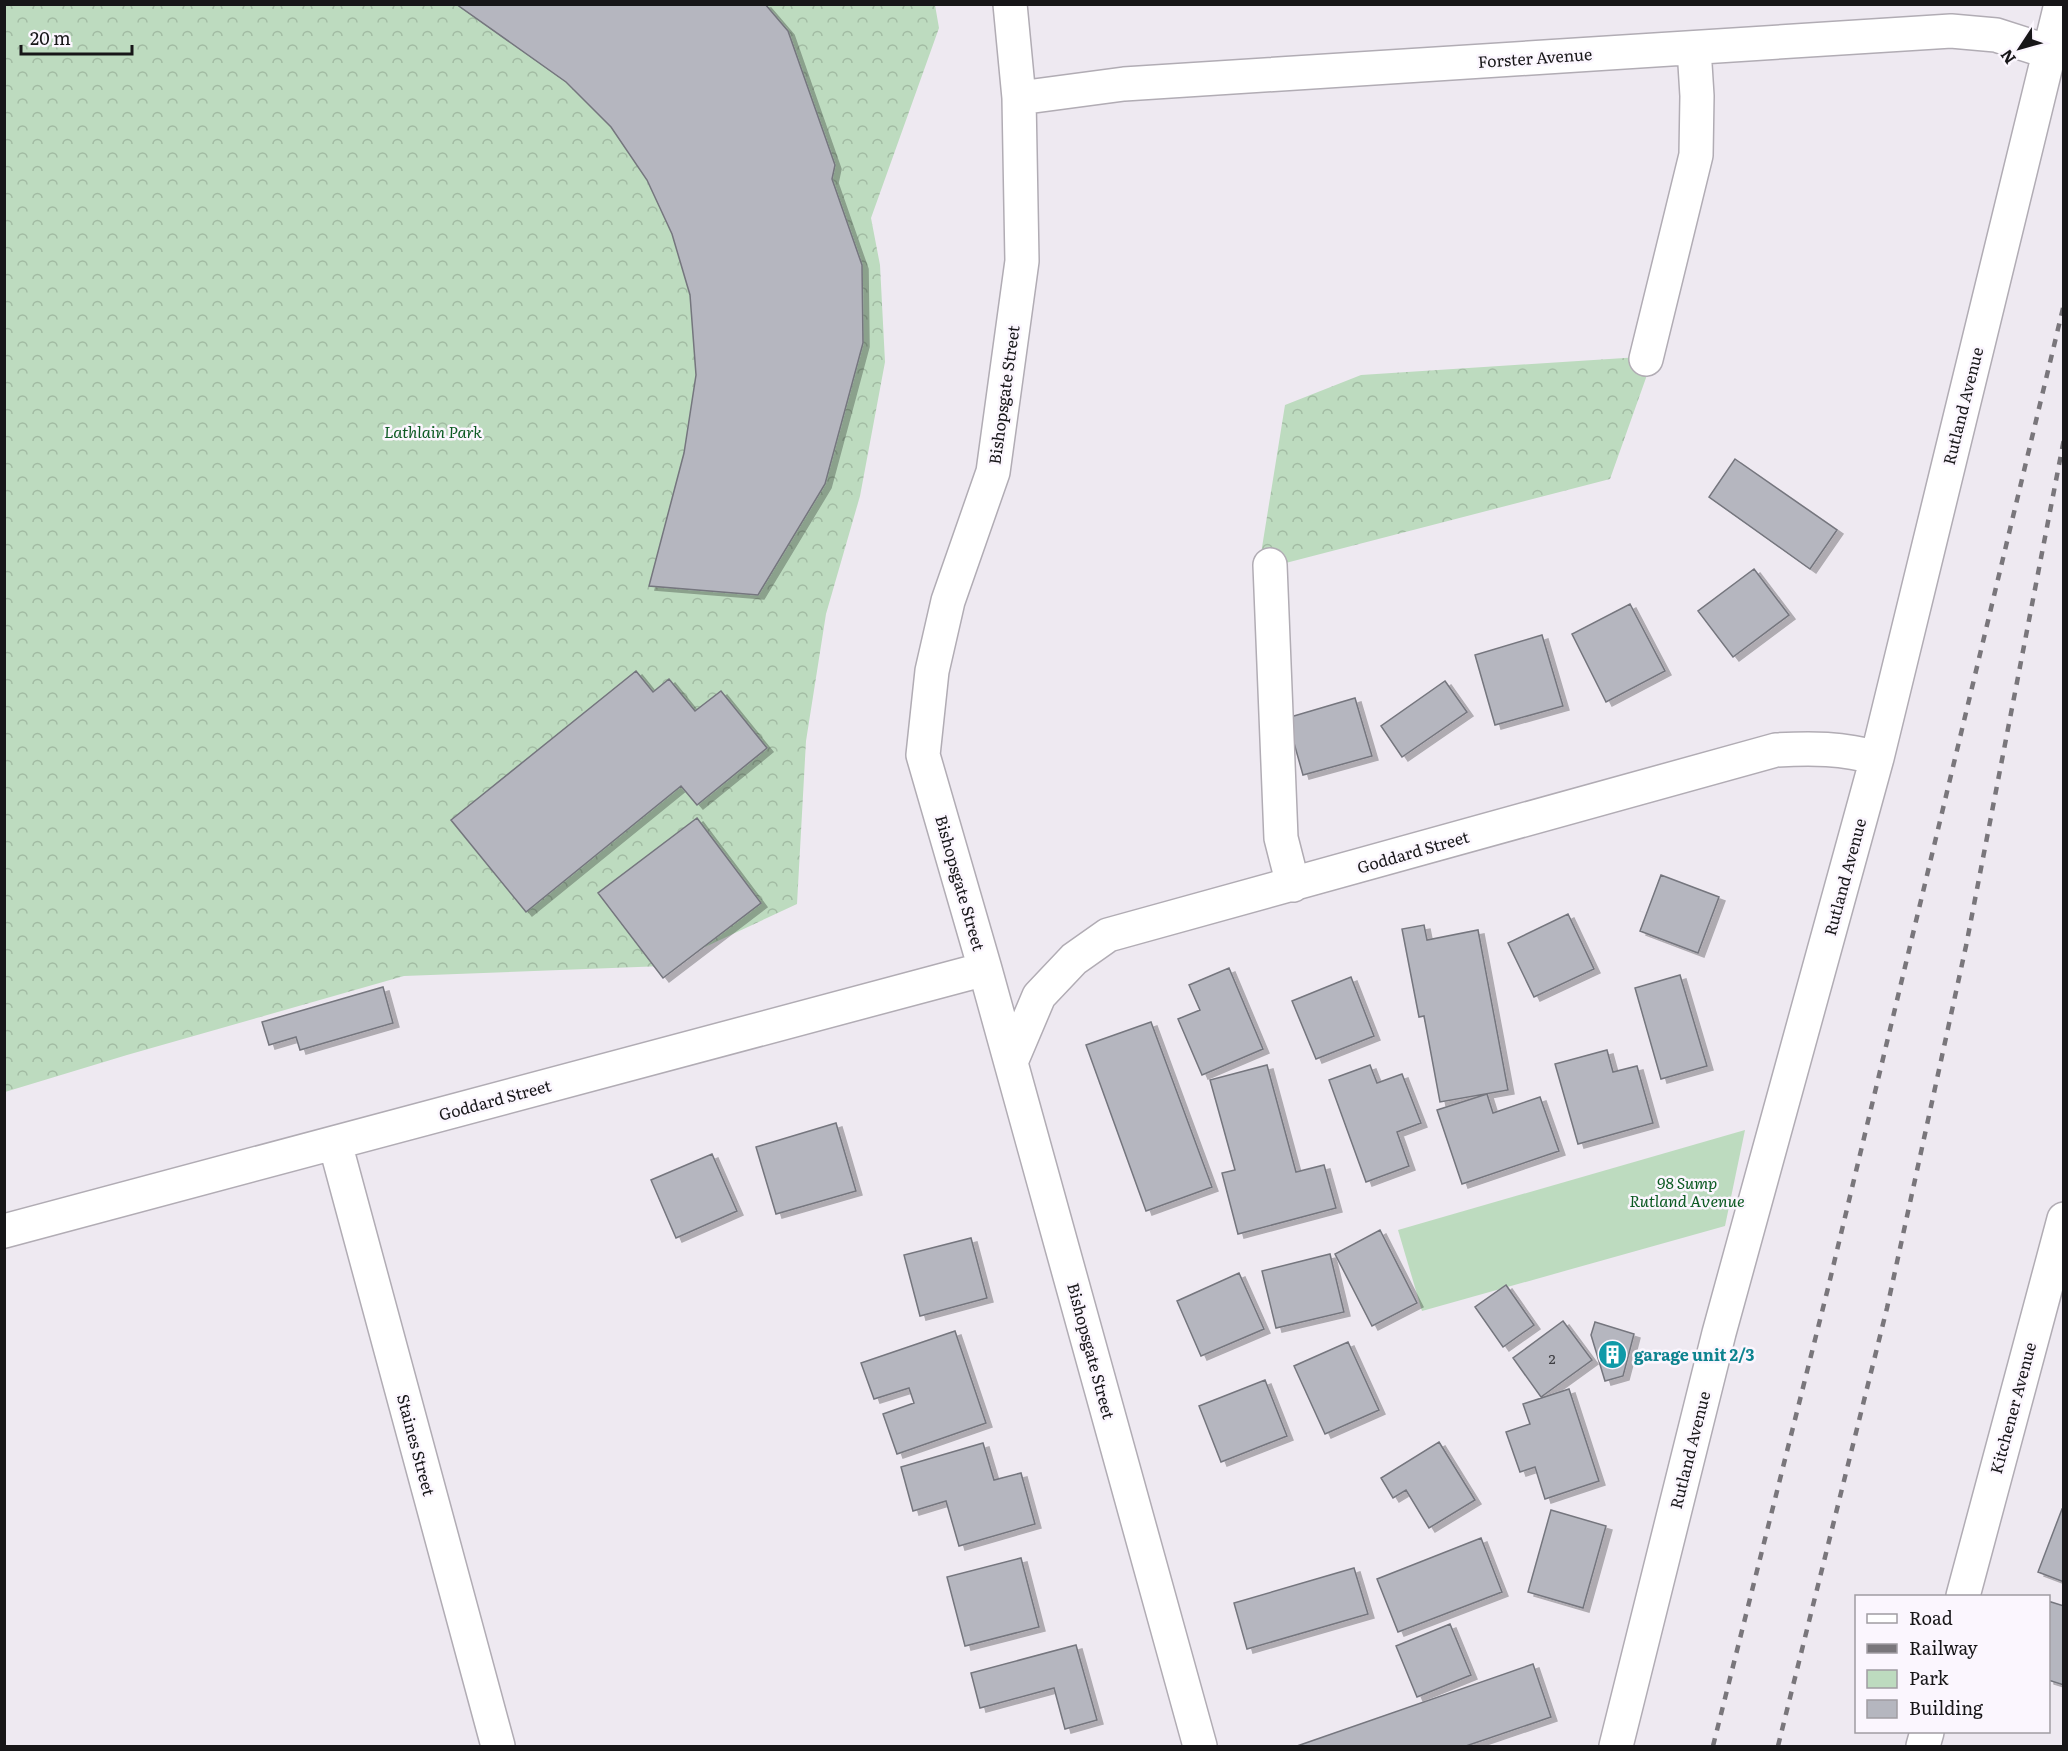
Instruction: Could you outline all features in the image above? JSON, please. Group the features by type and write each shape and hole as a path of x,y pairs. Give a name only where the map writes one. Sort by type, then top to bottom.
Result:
{"street":[{"name":"Bishopsgate Street","path":"1010,4 1019,98 1022,261 993,472 948,601 932,671 923,755 1011,1062 1200,1746"},
{"name":"Rutland Avenue","path":"1616,1746 1719,1333 1877,758 2061,4"},
{"name":"Forster Avenue","path":"1019,98 1124,84 1951,31 1996,35 2049,52"},
{"path":"1646,359 1696,155 1697,96 1694,48"},
{"path":"1270,565 1281,838 1293,885"},
{"name":"Goddard Street","path":"1011,1062 1039,996 1074,958 1108,935 1776,750 1817,748 1858,752 1877,758"},
{"name":"Goddard Street","path":"4,1231 985,969"},
{"name":"Staines Street","path":"335,1143 498,1746"},
{"name":"Kitchener Avenue","path":"1963,1595 2064,1219"}],"green space":[{"name":"Lathlain Park","path":"5,5 935,5 939,28 871,218 880,265 885,362 860,496 826,614 806,741 797,904 664,966 404,976 5,1092"},
{"path":"1640,357 1652,361 1610,479 1278,565 1259,566 1285,405 1361,375"},
{"name":"98 Sump Rutland Avenue","path":"1745,1130 1725,1226 1422,1311 1398,1230"}],"building":[{"path":"456,4 765,4 788,31 835,165 832,179 862,265 863,343 825,484 758,595 649,586 684,453 696,375 690,295 672,234 647,180 611,127 566,82"},
{"path":"1735,459 1837,530 1810,569 1709,497"},
{"path":"1754,569 1789,615 1733,657 1698,611"},
{"path":"1630,604 1665,671 1606,702 1572,634"},
{"path":"1542,635 1563,706 1495,725 1475,655"},
{"path":"636,671 653,692 669,679 695,711 721,691 767,748 697,805 681,786 526,912 451,820"},
{"path":"1445,681 1467,712 1402,757 1381,726"},
{"path":"1355,698 1372,756 1303,775 1287,718"},
{"path":"697,818 761,903 663,978 598,893"},
{"path":"1661,875 1719,897 1698,953 1640,931"},
{"path":"1568,914 1594,969 1534,997 1508,943"},
{"path":"1424,925 1427,940 1478,930 1508,1090 1440,1102 1424,1016 1419,1017 1402,929"},
{"path":"1229,968 1263,1049 1202,1075 1178,1019 1200,1010 1189,985"},
{"path":"1680,975 1707,1066 1661,1079 1635,988"},
{"path":"1351,977 1374,1036 1316,1059 1292,1001"},
{"path":"383,987 393,1023 300,1050 296,1037 269,1045 262,1022"},
{"path":"1151,1022 1212,1187 1146,1211 1086,1045"},
{"path":"1607,1050 1613,1072 1637,1066 1653,1123 1578,1144 1555,1064"},
{"path":"1267,1065 1296,1172 1324,1165 1336,1208 1238,1234 1222,1173 1235,1170 1210,1080"},
{"path":"1370,1065 1377,1083 1402,1074 1421,1123 1397,1132 1409,1166 1366,1182 1329,1080"},
{"path":"1487,1094 1493,1113 1540,1097 1559,1151 1462,1184 1437,1110"},
{"path":"836,1123 856,1191 776,1214 756,1147"},
{"path":"712,1154 737,1211 676,1238 651,1180"},
{"path":"1380,1230 1417,1303 1372,1326 1335,1254"},
{"path":"971,1238 987,1298 920,1316 904,1255"},
{"path":"1330,1254 1344,1312 1276,1328 1262,1271"},
{"path":"1239,1273 1264,1329 1201,1356 1177,1301"},
{"path":"1506,1285 1534,1325 1503,1347 1475,1307"},
{"path":"1563,1321 1592,1360 1541,1397 1513,1358"},
{"name":"garage unit 2/3","path":"1595,1322 1634,1334 1623,1376 1605,1381 1591,1335"},
{"path":"955,1331 986,1423 897,1454 883,1414 914,1403 909,1388 874,1399 861,1363"},
{"path":"1348,1342 1379,1410 1325,1434 1294,1366"},
{"path":"1265,1380 1287,1436 1221,1462 1199,1406"},
{"path":"1569,1389 1599,1481 1545,1499 1535,1467 1520,1472 1506,1432 1530,1424 1523,1404"},
{"path":"1439,1442 1475,1500 1429,1528 1406,1490 1393,1498 1381,1478"},
{"path":"983,1443 994,1480 1021,1473 1035,1524 959,1546 946,1501 913,1511 901,1467"},
{"path":"2062,1509 2064,1510 2064,1582 2038,1572"},
{"path":"1551,1510 1606,1526 1583,1608 1528,1592"},
{"path":"1481,1538 1502,1592 1398,1632 1377,1579"},
{"path":"1021,1558 1039,1627 965,1646 947,1577"},
{"path":"1354,1568 1368,1614 1247,1649 1234,1603"},
{"path":"2050,1602 2064,1606 2064,1685 2050,1681"},
{"path":"1450,1624 1471,1675 1417,1697 1396,1646"},
{"path":"1076,1645 1097,1720 1065,1729 1054,1688 980,1708 971,1673"},
{"path":"1533,1664 1551,1717 1466,1746 1297,1746"}],"railway":[{"path":"1713,1746 1828,1288 2064,304"},
{"path":"1778,1746 1887,1308 1966,946 2064,439"}],"place":[{"name":"garage unit 2/3","path":"1613,1355"}]}
